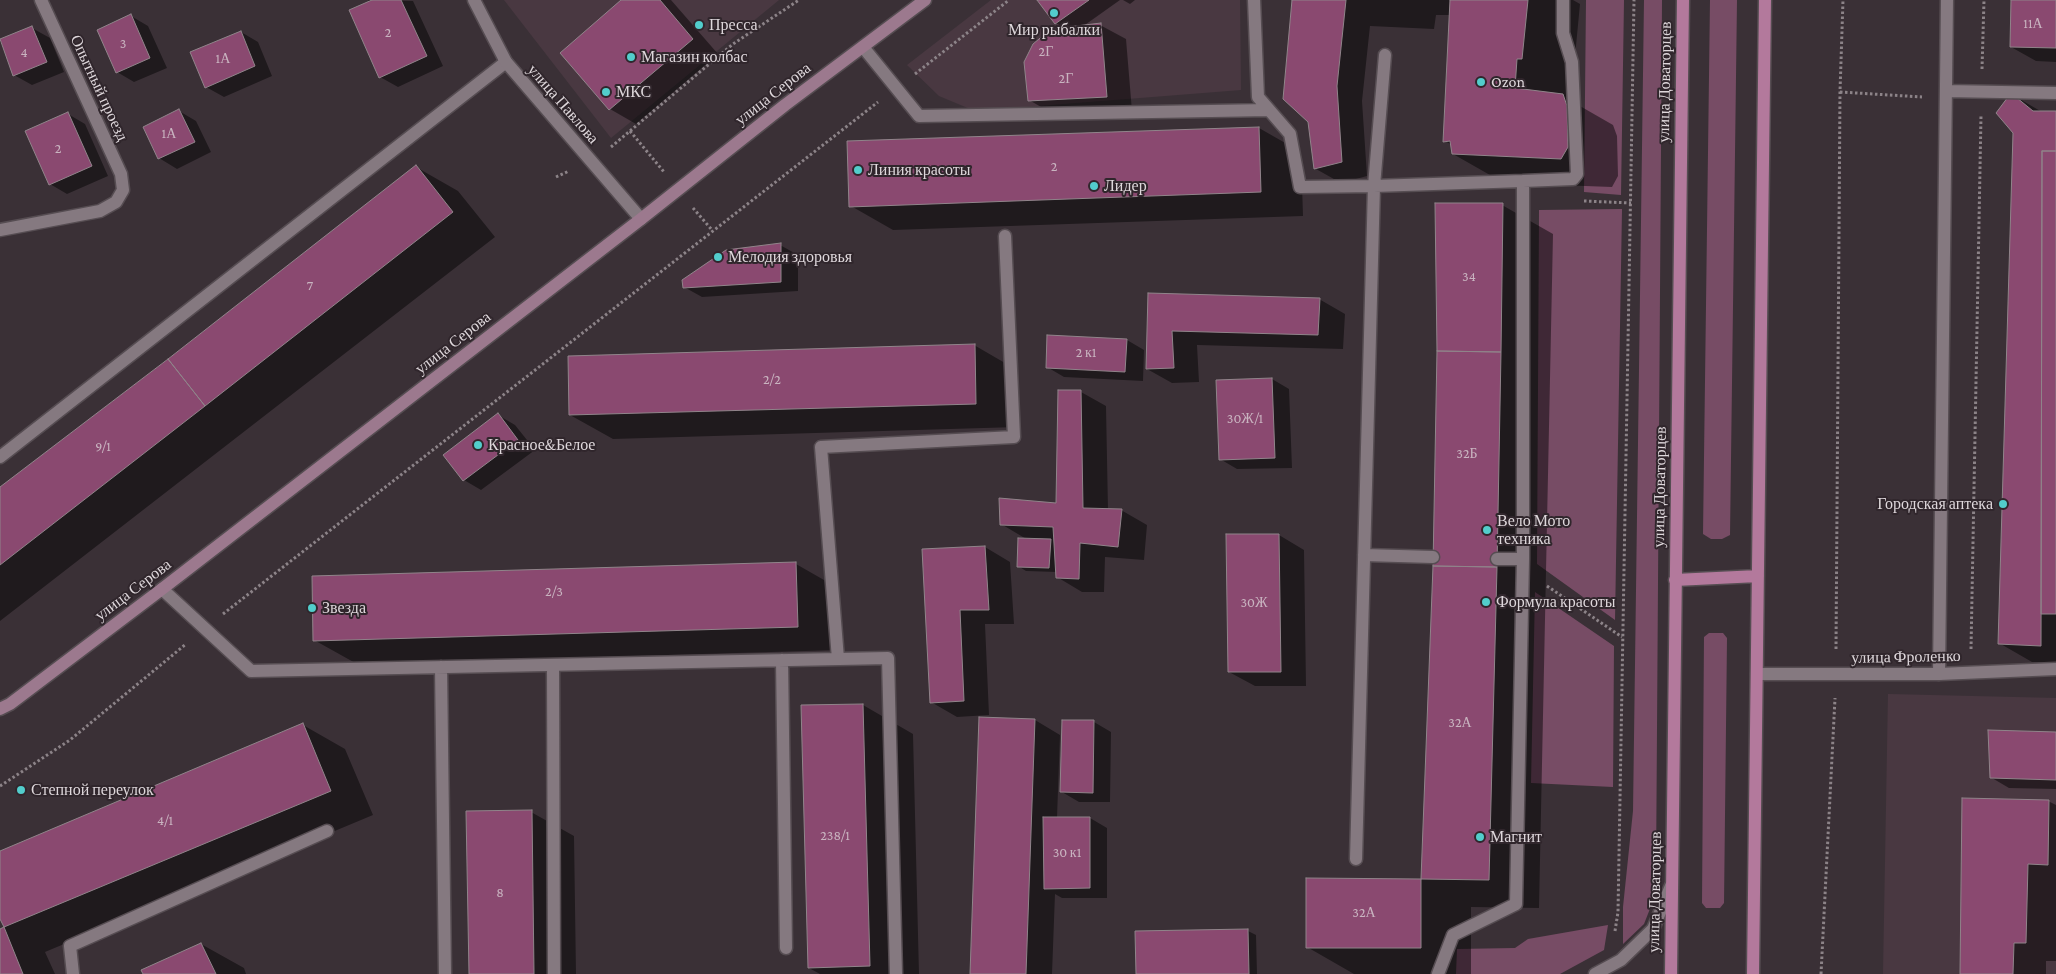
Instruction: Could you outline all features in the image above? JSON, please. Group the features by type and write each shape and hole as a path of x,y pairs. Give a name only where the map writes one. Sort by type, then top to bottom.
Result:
{"main road":[{"name":"улица Серова","path":"0,709 10,704 641,220 785,104 925,0"},
{"name":"улица Доваторцев","path":"1670,974 1683,0"},
{"path":"1753,973 1765,0"},
{"path":"1675,580 1758,576"}],"street":[{"name":"Опытный проезд","path":"0,230 100,211 116,202 123,190 120,174 41,0"},
{"name":"улица Павлова","path":"474,0 506,62 641,220"},
{"path":"1254,0 1258,96 1290,134 1300,187 1572,179 1577,174 1572,62 1563,33 1563,0"},
{"path":"1939,674 1947,0"},
{"path":"863,47 919,116 1269,110"},
{"path":"1356,859 1374,186 1385,55"},
{"path":"0,457 506,62"},
{"path":"1946,94 2056,93"},
{"path":"1438,974 1453,935 1516,904 1523,564 1523,181"},
{"path":"838,659 821,447 1014,437 1004,236"},
{"path":"1364,555 1433,557"},
{"path":"1497,558 1523,564"},
{"path":"162,588 251,671 888,658 896,974"},
{"path":"782,660 786,948"},
{"path":"553,665 554,974"},
{"path":"441,667 445,974"},
{"name":"улица Фроленко","path":"1757,674 1939,674 2056,669"},
{"path":"72,974 70,946 327,831"},
{"path":"1595,974 1621,960 1653,929 1672,886"}],"path":[{"path":"556,177 592,163 733,44 799,0"},
{"path":"0,786 70,740 205,628 818,147 1009,0"},
{"path":"1609,966 1618,912 1634,0"},
{"path":"1822,974 1836,674 1840,92 1844,0"},
{"path":"1982,79 1984,0"},
{"path":"1840,92 1946,94"},
{"path":"1971,672 1982,109"},
{"path":"1523,564 1623,638"}],"shaded area":[{"path":"504,0 779,0 611,138"},
{"path":"991,0 1240,0 1241,90 975,111 939,96 907,65"},
{"path":"1586,0 1624,0 1621,195 1584,192"},
{"path":"1644,0 1662,0 1656,873 1655,896 1644,924 1623,944 1623,907 1633,811"},
{"path":"1710,0 1737,0 1730,535 1722,539 1711,539 1703,534"},
{"path":"1622,209 1615,620 1537,564 1539,210"},
{"path":"1535,592 1614,646 1613,787 1531,783"},
{"path":"1709,633 1723,633 1727,638 1724,903 1720,908 1706,908 1702,903 1704,637"},
{"path":"1888,694 2056,698 2056,974 1883,974"},
{"path":"1608,925 1604,950 1560,974 1456,974 1457,949 1515,948 1528,939"}],"building":[{"path":"372,0 401,0 427,56 379,78 349,10"},
{"path":"621,0 660,0 693,39 609,110 560,53"},
{"path":"1037,0 1089,0 1055,24"},
{"path":"1292,0 1346,0 1337,86 1342,162 1314,169 1308,122 1283,99"},
{"path":"1450,0 1528,0 1522,59 1517,59 1515,88 1563,94 1567,106 1568,147 1561,159 1452,154 1450,141 1443,142"},
{"path":"2011,0 2056,0 2056,48 2010,47"},
{"path":"131,14 150,58 116,73 97,30"},
{"path":"1101,23 1107,97 1028,101 1024,62 1033,44 1051,29"},
{"path":"32,26 47,62 13,76 0,39"},
{"path":"241,31 255,66 205,88 190,52"},
{"path":"2011,93 2033,111 2056,111 2056,151 2042,151 2041,646 1998,644 2013,133 1996,113"},
{"path":"179,109 195,142 158,159 143,127"},
{"path":"68,112 92,166 49,185 25,131"},
{"path":"1259,127 1261,192 849,207 847,141"},
{"path":"2042,151 2056,151 2056,614 2041,614"},
{"path":"416,165 453,212 205,406 168,359"},
{"path":"1435,203 1503,203 1501,352 1437,351"},
{"path":"781,243 781,282 683,288 682,280 726,250"},
{"path":"1148,293 1320,298 1318,335 1172,331 1174,368 1146,369"},
{"path":"1047,335 1127,339 1125,372 1046,368"},
{"path":"975,344 976,404 569,415 568,356"},
{"path":"1437,351 1501,352 1497,567 1433,566"},
{"path":"168,359 205,406 0,565 0,487"},
{"path":"1272,378 1275,458 1219,460 1216,380"},
{"path":"1058,390 1081,390 1083,508 1122,509 1118,547 1080,543 1079,579 1056,578 1053,527 1000,525 999,498 1056,503"},
{"path":"498,413 518,440 463,481 443,455"},
{"path":"1226,534 1279,534 1281,672 1228,672"},
{"path":"1018,538 1051,539 1049,568 1017,567"},
{"path":"985,546 989,610 960,610 964,701 930,703 922,549"},
{"path":"796,562 798,627 313,641 312,576"},
{"path":"1433,566 1497,567 1489,880 1421,879"},
{"path":"863,704 870,966 808,968 801,705"},
{"path":"979,717 1035,719 1026,974 970,974"},
{"path":"1062,720 1094,720 1093,793 1060,792"},
{"path":"303,723 331,791 4,927 0,919 0,851"},
{"path":"1988,730 2056,732 2056,780 1990,778"},
{"path":"1962,798 2049,800 2048,865 2028,864 2026,943 2014,943 2013,974 1960,974"},
{"path":"532,810 534,974 469,974 466,811"},
{"path":"1043,817 1090,817 1090,888 1044,889"},
{"path":"1306,878 1421,879 1421,948 1306,948"},
{"path":"4,927 23,974 0,974 0,929"},
{"path":"1248,929 1249,974 1136,974 1135,931"},
{"path":"201,943 216,974 143,974 141,970"}],"place":[{"name":"Мир рыбалки","path":"1054,13"},
{"name":"Пресса","path":"699,25"},
{"name":"Магазин колбас","path":"631,57"},
{"name":"Ozon","path":"1481,82"},
{"name":"МКС","path":"606,92"},
{"name":"Линия красоты","path":"858,170"},
{"name":"Лидер","path":"1094,186"},
{"name":"Мелодия здоровья","path":"718,257"},
{"name":"Красное&Белое","path":"478,445"},
{"name":"Городская аптека","path":"2003,504"},
{"name":"Вело Мото техника","path":"1487,530"},
{"name":"Формула красоты","path":"1486,602"},
{"name":"Звезда","path":"312,608"},
{"name":"Степной переулок","path":"21,790"},
{"name":"Магнит","path":"1480,837"}]}
